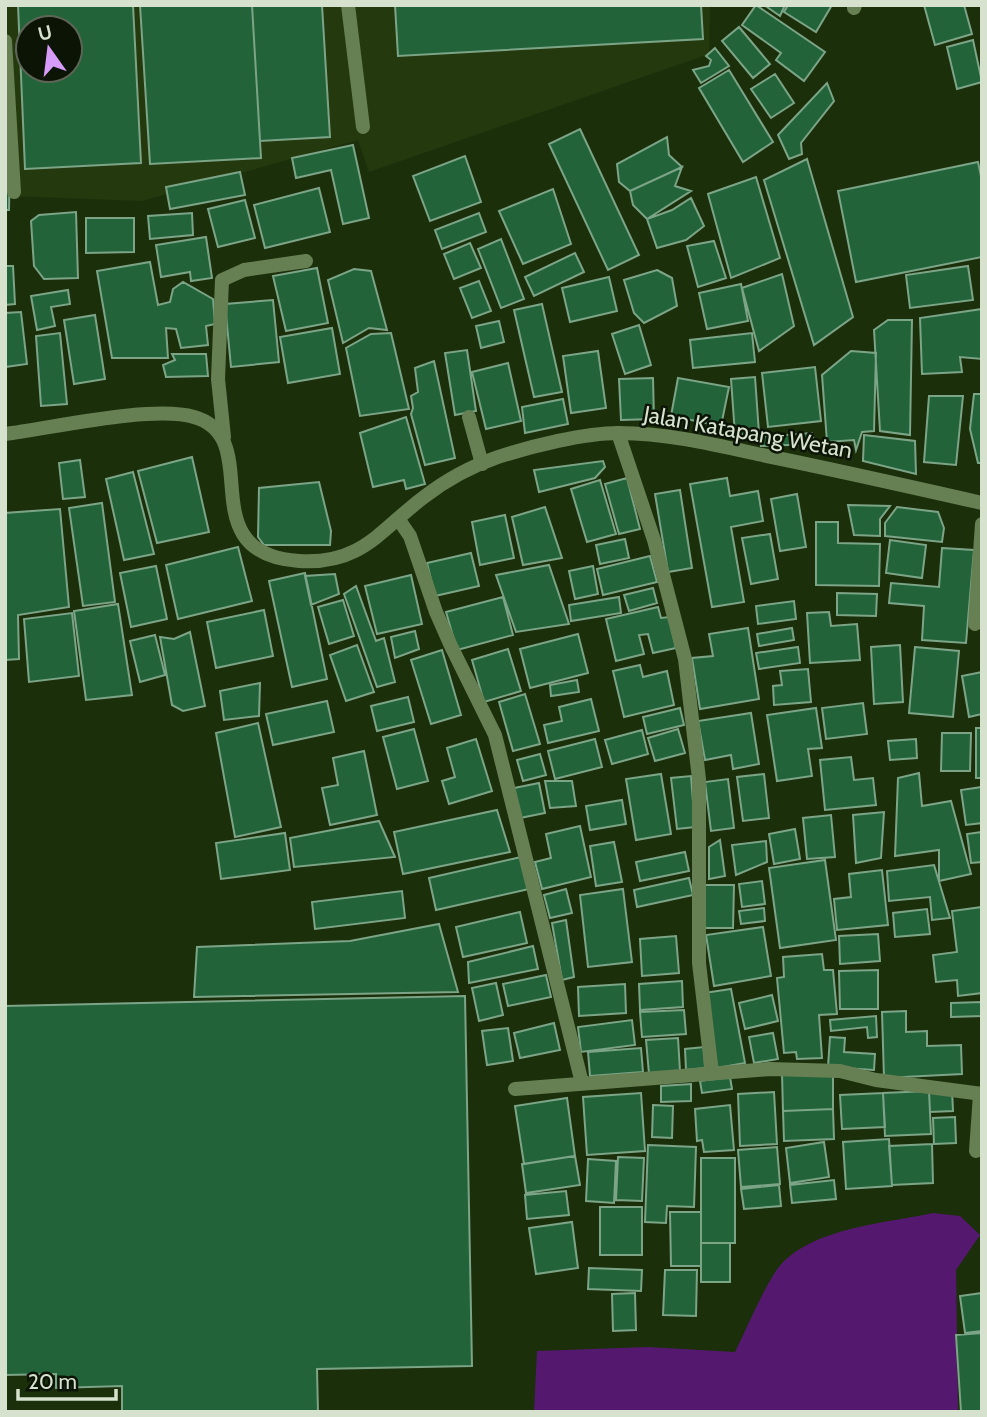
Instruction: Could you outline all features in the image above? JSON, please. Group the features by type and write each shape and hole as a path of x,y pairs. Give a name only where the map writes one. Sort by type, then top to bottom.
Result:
{"street":[{"path":"348,5 363,127"},
{"path":"5,41 14,192"},
{"name":"Jalan Katapang Wetan","path":"306,261 244,270 222,280 218,379 224,437 230,462 233,512 247,538 264,554 299,561 329,560 376,541 424,497 482,464 517,452 618,433 689,440 982,503"},
{"path":"5,434 123,418 176,414 212,424 224,437"},
{"path":"469,418 482,464"},
{"path":"618,433 654,540 685,659 699,779 699,963 712,1073"},
{"path":"399,520 410,536 432,602 451,646 495,735 582,1083"},
{"path":"975,624 982,524"},
{"path":"515,1089 770,1069 839,1071 876,1080 930,1085 981,1094 976,1151"}],"shaded area":[{"path":"5,5 710,5 709,54 369,172 358,140 142,201 11,196"},
{"path":"933,1213 960,1216 980,1235 956,1270 958,1412 534,1412 537,1351 648,1347 735,1352 774,1274 787,1259 804,1247 846,1230"}],"building":[{"path":"18,5 133,5 141,163 25,169 21,84 84,84 84,14 18,14"},
{"path":"140,5 252,5 261,158 150,164"},
{"path":"252,5 322,5 330,137 260,141"},
{"path":"395,5 701,5 703,39 398,56"},
{"path":"756,5 825,52 804,81 776,60 781,53 742,25"},
{"path":"764,5 785,5 780,16"},
{"path":"788,5 832,5 816,32 784,12"},
{"path":"924,5 964,5 972,34 935,45"},
{"path":"739,27 770,64 753,78 722,41"},
{"path":"973,40 982,82 957,89 947,47"},
{"path":"715,48 729,66 701,83 693,70 709,66 711,60 706,56"},
{"path":"729,70 773,142 743,162 699,88"},
{"path":"775,74 794,103 771,118 751,89"},
{"path":"827,83 834,101 801,143 802,154 789,159 778,135"},
{"path":"580,129 639,255 608,270 549,144"},
{"path":"667,137 669,155 682,167 630,191 619,182 617,164"},
{"path":"353,145 369,218 343,224 331,170 296,178 292,158"},
{"path":"465,156 481,202 430,221 413,176"},
{"path":"5,159 10,159 9,210 5,210"},
{"path":"807,159 853,317 814,345 764,180"},
{"path":"978,162 982,181 982,257 856,282 838,191"},
{"path":"682,167 675,186 691,191 647,219 633,205 630,191"},
{"path":"240,172 245,195 170,209 166,187"},
{"path":"756,177 780,258 731,278 708,194"},
{"path":"319,188 330,232 265,248 254,205"},
{"path":"553,189 571,244 523,264 499,211"},
{"path":"691,198 704,226 686,240 657,248 647,219 672,210"},
{"path":"245,200 255,238 218,247 208,209"},
{"path":"76,212 78,278 44,279 34,266 31,221 39,215"},
{"path":"192,213 193,235 150,239 148,216"},
{"path":"479,213 486,232 442,249 435,230"},
{"path":"86,218 134,218 134,252 86,253"},
{"path":"206,237 212,278 191,281 190,272 161,277 156,245"},
{"path":"501,239 524,299 501,308 478,249"},
{"path":"714,241 726,278 698,287 687,246"},
{"path":"470,243 481,268 454,279 444,254"},
{"path":"575,253 584,272 534,296 525,277"},
{"path":"150,262 158,305 170,302 173,289 183,282 213,299 215,324 206,326 208,345 181,348 176,329 166,328 168,358 112,358 97,271"},
{"path":"5,266 13,266 15,304 5,305"},
{"path":"968,266 973,300 910,308 906,275"},
{"path":"317,268 328,323 286,331 273,276"},
{"path":"354,269 371,271 387,330 369,328 343,343 328,280"},
{"path":"657,270 672,278 677,306 644,323 634,313 624,280"},
{"path":"782,274 794,326 759,351 742,288"},
{"path":"609,277 617,311 570,322 562,288"},
{"path":"479,281 491,311 472,318 460,288"},
{"path":"741,284 748,321 707,329 699,293"},
{"path":"68,290 70,304 51,307 55,326 37,330 31,296"},
{"path":"273,300 279,362 231,367 225,304"},
{"path":"542,304 562,392 534,397 514,310"},
{"path":"982,309 982,359 960,357 962,372 922,374 920,318"},
{"path":"21,312 27,364 5,367 5,313"},
{"path":"95,315 105,379 74,384 64,320"},
{"path":"888,320 912,320 910,435 880,431 874,330"},
{"path":"499,321 504,342 481,348 476,326"},
{"path":"639,325 651,365 625,374 612,334"},
{"path":"332,328 340,374 288,383 280,337"},
{"path":"60,333 67,404 41,406 36,336"},
{"path":"391,333 409,409 360,416 346,348 371,334"},
{"path":"752,333 755,362 693,368 690,340"},
{"path":"467,350 476,411 455,415 445,353"},
{"path":"598,351 606,408 571,413 563,356"},
{"path":"851,351 876,353 874,431 862,432 856,450 854,440 827,442 822,375"},
{"path":"172,354 206,354 208,376 166,377 163,365 175,360"},
{"path":"434,361 455,458 425,465 411,414 411,396 418,392 415,368"},
{"path":"508,363 521,421 486,429 472,372"},
{"path":"815,367 821,421 768,427 762,373"},
{"path":"755,377 759,433 735,435 731,379"},
{"path":"653,378 654,419 621,420 619,379"},
{"path":"678,378 729,387 721,426 671,416"},
{"path":"974,394 982,394 982,463 978,463 970,429"},
{"path":"929,396 963,396 956,465 924,462"},
{"path":"563,399 568,424 525,433 522,407"},
{"path":"406,417 425,484 406,489 404,480 373,487 360,433"},
{"path":"812,433 814,444 761,446 760,437"},
{"path":"864,435 915,441 916,474 863,461"},
{"path":"192,457 209,532 157,543 138,471"},
{"path":"80,460 85,497 63,499 59,463"},
{"path":"603,461 605,467 595,478 539,492 534,470"},
{"path":"133,472 154,554 124,560 106,479"},
{"path":"627,478 640,529 619,534 605,484"},
{"path":"727,478 730,496 758,491 763,521 731,527 744,602 712,607 690,484"},
{"path":"600,480 616,534 587,542 571,489"},
{"path":"319,482 331,531 330,545 264,545 258,537 259,488"},
{"path":"680,490 692,568 668,572 655,494"},
{"path":"797,494 806,547 780,551 771,499"},
{"path":"102,503 115,602 83,606 69,508"},
{"path":"848,505 890,506 880,519 880,536 854,535"},
{"path":"545,507 562,558 523,565 512,517"},
{"path":"897,507 938,512 944,528 942,542 885,536 885,523"},
{"path":"60,509 69,607 18,615 19,659 5,660 5,513"},
{"path":"505,515 514,558 480,565 472,522"},
{"path":"816,522 838,522 838,543 880,544 879,586 816,585"},
{"path":"770,534 778,579 751,584 742,538"},
{"path":"625,539 629,558 600,564 596,545"},
{"path":"890,540 926,545 922,578 886,573"},
{"path":"238,547 252,601 178,619 166,565"},
{"path":"942,548 974,550 966,643 922,640 924,606 889,603 891,583 939,587"},
{"path":"471,553 479,586 435,596 427,563"},
{"path":"650,556 657,582 603,595 597,569"},
{"path":"549,565 569,624 516,632 496,575"},
{"path":"156,566 167,619 131,627 120,573"},
{"path":"593,566 598,594 575,599 569,571"},
{"path":"305,573 327,679 292,687 269,581"},
{"path":"335,574 339,594 311,605 305,576"},
{"path":"411,575 422,624 377,634 365,586"},
{"path":"356,586 376,641 384,638 395,682 377,687 344,594"},
{"path":"653,588 657,603 629,611 624,595"},
{"path":"837,593 877,594 876,616 837,615"},
{"path":"503,597 513,635 457,650 446,612"},
{"path":"619,597 621,613 571,621 569,605"},
{"path":"343,600 354,636 329,644 318,607"},
{"path":"794,601 796,619 758,624 756,606"},
{"path":"118,604 132,695 86,700 74,611"},
{"path":"658,607 661,618 669,617 676,648 653,653 648,634 639,635 644,654 616,661 606,619"},
{"path":"264,610 273,656 216,668 207,622"},
{"path":"829,612 831,626 857,624 860,660 810,663 807,613"},
{"path":"72,613 79,676 29,682 24,619"},
{"path":"748,628 759,699 700,709 692,658 713,656 709,634"},
{"path":"792,628 794,640 759,646 757,634"},
{"path":"415,631 419,649 395,658 391,637"},
{"path":"190,632 205,706 183,711 172,705 160,637 174,639"},
{"path":"578,634 588,673 530,688 520,649"},
{"path":"155,635 165,675 140,682 130,641"},
{"path":"357,645 374,692 346,701 330,655"},
{"path":"900,645 903,702 874,704 871,647"},
{"path":"798,647 800,663 759,669 756,653"},
{"path":"915,647 959,651 953,717 909,713"},
{"path":"508,649 521,691 484,702 472,660"},
{"path":"442,650 461,715 431,724 411,660"},
{"path":"640,665 643,677 667,671 674,705 624,717 613,671"},
{"path":"808,669 811,702 774,705 773,686 782,685 780,671"},
{"path":"982,672 982,714 969,717 962,676"},
{"path":"577,680 579,692 551,696 550,685"},
{"path":"260,683 259,716 224,720 220,691"},
{"path":"525,694 540,744 513,751 499,702"},
{"path":"408,697 414,722 377,731 371,706"},
{"path":"591,699 599,731 548,743 544,725 562,721 559,707"},
{"path":"327,701 334,732 273,745 266,714"},
{"path":"863,703 867,734 826,739 822,708"},
{"path":"680,708 684,725 647,734 643,717"},
{"path":"816,708 822,748 808,749 812,776 777,781 767,715"},
{"path":"751,713 759,764 733,769 731,755 705,760 698,721"},
{"path":"258,723 281,827 235,837 216,733"},
{"path":"976,728 982,728 982,778 976,778"},
{"path":"414,729 428,781 397,789 383,737"},
{"path":"678,729 685,753 655,761 648,738"},
{"path":"642,730 648,754 612,764 605,740"},
{"path":"942,733 971,733 970,771 941,771"},
{"path":"476,739 492,791 449,804 442,781 455,777 447,748"},
{"path":"595,739 602,767 555,779 548,751"},
{"path":"916,739 917,758 890,760 888,741"},
{"path":"364,751 377,815 330,825 322,788 338,785 333,758"},
{"path":"540,754 546,775 523,781 517,760"},
{"path":"851,757 854,780 873,778 876,805 825,810 820,760"},
{"path":"919,773 922,806 951,801 971,874 939,881 939,850 895,856 898,778"},
{"path":"661,774 671,834 636,840 626,779"},
{"path":"764,774 769,818 743,821 737,777"},
{"path":"691,776 695,827 677,829 671,778"},
{"path":"728,779 734,828 711,831 705,782"},
{"path":"545,781 572,781 576,806 550,808"},
{"path":"539,783 545,813 520,818 514,788"},
{"path":"982,787 982,823 966,825 961,790"},
{"path":"622,800 626,824 590,830 586,806"},
{"path":"497,810 510,852 403,874 394,832"},
{"path":"884,812 881,858 856,863 853,815"},
{"path":"831,815 835,857 807,859 803,818"},
{"path":"379,821 395,857 294,867 290,838"},
{"path":"580,826 591,877 542,889 535,862 551,858 546,834"},
{"path":"795,829 800,859 774,864 769,834"},
{"path":"982,832 982,862 971,863 967,834"},
{"path":"285,833 290,870 221,879 216,843"},
{"path":"720,840 725,876 709,879 709,847"},
{"path":"766,841 767,862 736,875 732,845"},
{"path":"614,842 622,882 596,886 590,846"},
{"path":"685,852 689,871 640,881 636,862"},
{"path":"521,857 529,889 436,910 429,878"},
{"path":"825,860 836,940 780,948 769,868"},
{"path":"934,865 950,918 932,920 930,897 889,901 887,871"},
{"path":"882,870 888,925 837,930 834,899 851,897 849,874"},
{"path":"689,878 693,895 637,907 634,890"},
{"path":"762,881 765,904 742,907 739,884"},
{"path":"705,885 734,885 733,928 705,928"},
{"path":"566,889 572,913 550,918 544,895"},
{"path":"623,889 632,962 588,967 580,895"},
{"path":"402,891 405,918 315,929 312,902"},
{"path":"982,907 982,993 958,996 957,980 936,982 933,955 957,952 952,911"},
{"path":"764,908 765,921 741,924 739,911"},
{"path":"927,909 930,934 895,937 893,913"},
{"path":"520,912 527,943 463,957 456,927"},
{"path":"566,920 574,977 562,980 552,923"},
{"path":"439,924 458,992 194,997 197,947 350,941"},
{"path":"763,927 771,976 714,986 706,935"},
{"path":"878,934 880,961 840,964 839,936"},
{"path":"676,936 679,973 642,976 640,939"},
{"path":"533,946 538,969 469,983 468,962"},
{"path":"822,954 824,970 833,970 837,1014 819,1015 822,1058 797,1059 796,1052 784,1053 777,978 784,977 783,957"},
{"path":"878,970 878,1009 840,1009 839,971"},
{"path":"546,975 551,997 508,1006 503,984"},
{"path":"682,981 683,1007 640,1010 639,984"},
{"path":"496,983 503,1015 479,1021 472,988"},
{"path":"625,984 626,1013 579,1016 578,987"},
{"path":"731,989 745,1063 717,1068 704,993"},
{"path":"772,995 778,1021 745,1029 739,1003"},
{"path":"465,996 472,1366 317,1369 318,1412 122,1412 122,1386 56,1388 56,1374 5,1375 5,1006"},
{"path":"982,1002 982,1016 951,1017 951,1003"},
{"path":"684,1010 686,1034 642,1037 640,1012"},
{"path":"906,1011 906,1032 927,1031 927,1046 961,1045 962,1074 884,1078 882,1012"},
{"path":"876,1016 877,1037 868,1038 867,1027 831,1031 830,1020"},
{"path":"632,1020 635,1045 581,1052 578,1027"},
{"path":"554,1023 560,1050 520,1058 514,1033"},
{"path":"508,1028 513,1061 487,1065 482,1031"},
{"path":"773,1033 778,1059 754,1063 749,1037"},
{"path":"830,1037 845,1038 844,1052 875,1054 874,1070 828,1067"},
{"path":"678,1038 680,1071 649,1074 646,1040"},
{"path":"704,1047 705,1068 686,1070 685,1049"},
{"path":"641,1048 643,1072 590,1076 588,1052"},
{"path":"833,1073 833,1109 783,1111 782,1074"},
{"path":"730,1077 732,1089 702,1093 700,1081"},
{"path":"691,1084 691,1101 661,1102 661,1086"},
{"path":"952,1090 953,1111 930,1112 929,1091"},
{"path":"929,1091 931,1134 885,1136 883,1093"},
{"path":"774,1092 777,1144 740,1146 738,1094"},
{"path":"641,1093 645,1151 587,1155 583,1097"},
{"path":"883,1093 885,1127 842,1129 840,1095"},
{"path":"567,1098 575,1156 524,1164 515,1106"},
{"path":"653,1105 673,1106 672,1138 652,1137"},
{"path":"730,1105 734,1150 704,1152 702,1140 697,1141 695,1109"},
{"path":"833,1109 834,1139 784,1141 783,1111"},
{"path":"955,1117 956,1143 934,1144 933,1118"},
{"path":"889,1139 892,1186 846,1189 843,1142"},
{"path":"824,1142 829,1177 790,1183 786,1148"},
{"path":"932,1144 933,1183 892,1185 889,1146"},
{"path":"648,1145 696,1147 694,1207 667,1206 666,1223 645,1222"},
{"path":"777,1147 780,1184 741,1187 738,1150"},
{"path":"575,1156 580,1185 526,1193 522,1164"},
{"path":"618,1157 644,1158 642,1201 616,1200"},
{"path":"701,1158 735,1158 735,1243 701,1243"},
{"path":"588,1159 616,1161 614,1203 586,1201"},
{"path":"834,1180 836,1199 792,1203 790,1185"},
{"path":"779,1185 781,1206 744,1209 741,1189"},
{"path":"566,1191 569,1215 527,1219 525,1195"},
{"path":"600,1207 642,1207 642,1255 600,1255"},
{"path":"670,1212 701,1212 701,1266 671,1266"},
{"path":"572,1222 578,1268 536,1274 529,1228"},
{"path":"701,1243 730,1243 730,1282 701,1282"},
{"path":"589,1268 642,1270 641,1291 588,1289"},
{"path":"665,1270 697,1270 696,1316 663,1315"},
{"path":"635,1293 636,1330 613,1331 612,1294"},
{"path":"982,1293 982,1331 965,1333 960,1296"},
{"path":"982,1333 982,1412 961,1412 956,1335"}]}
